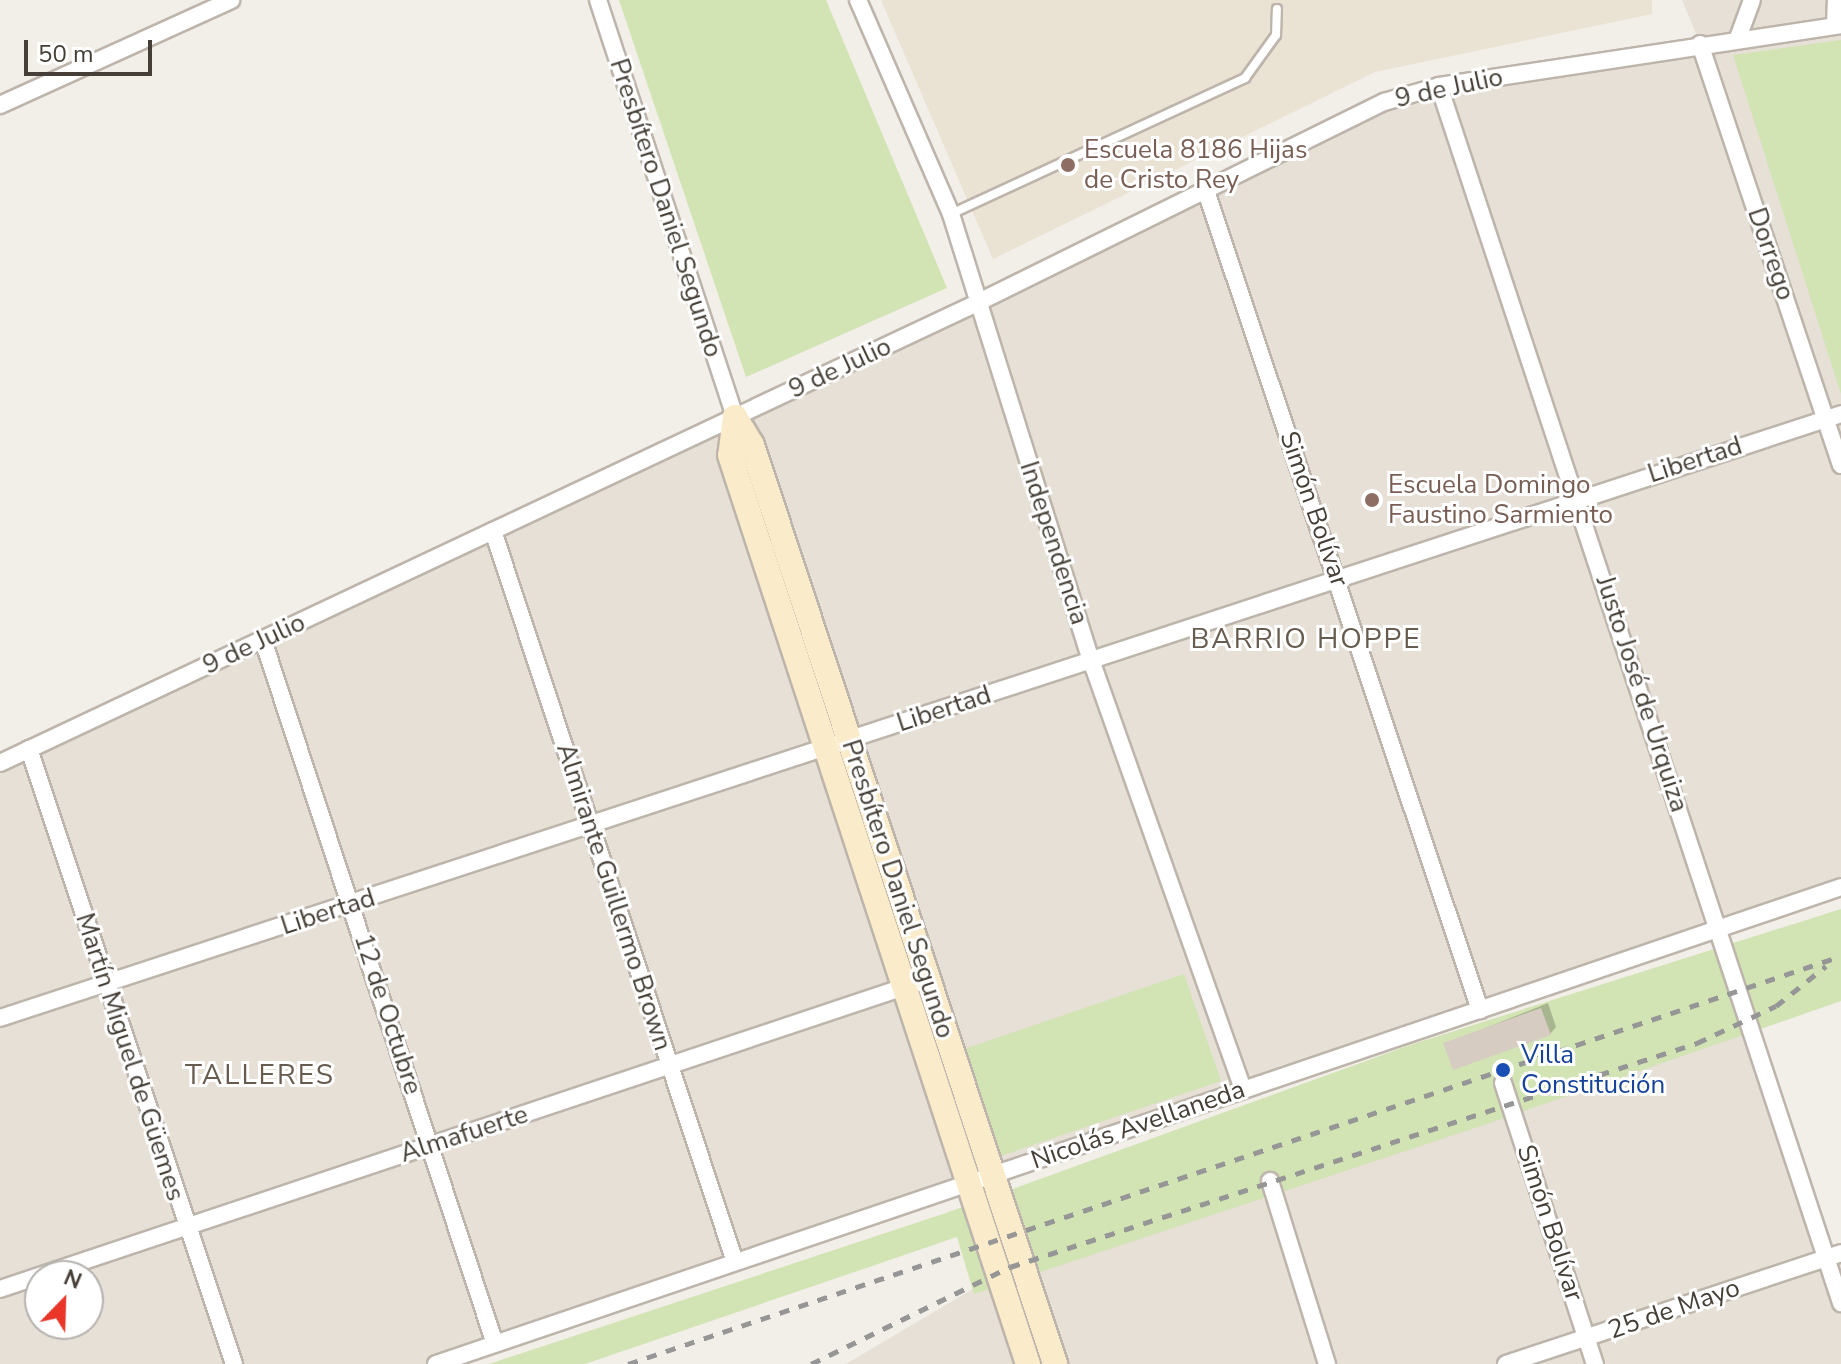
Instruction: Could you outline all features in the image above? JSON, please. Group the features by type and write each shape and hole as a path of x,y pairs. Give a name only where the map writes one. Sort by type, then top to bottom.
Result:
{"main road":[{"name":"Presbítero Daniel Segundo","path":"735,417 752,445 905,987 1028,1364"},
{"name":"Presbítero Daniel Segundo","path":"838,744 928,979 1055,1364"}],"street":[{"path":"0,105 231,0"},
{"name":"Presbítero Daniel Segundo","path":"598,0 735,417"},
{"name":"Independencia","path":"858,0 951,214 1091,660 1243,1090"},
{"path":"1738,38 1752,0"},
{"path":"1836,0 1838,25"},
{"name":"9 de Julio","path":"0,763 977,303 1384,102 1439,86 1838,25"},
{"name":"Dorrego","path":"1700,44 1833,415 1841,465"},
{"name":"Justo José de Urquiza","path":"1439,86 1719,928 1834,1256 1841,1303"},
{"name":"Simón Bolívar","path":"1206,191 1480,1010"},
{"name":"Libertad","path":"0,1018 1833,415"},
{"name":"Almirante Guillermo Brown","path":"493,531 735,1262"},
{"name":"12 de Octubre","path":"263,640 495,1344"},
{"name":"Martín Miguel de Güemes","path":"29,749 234,1364"},
{"name":"Nicolás Avellaneda","path":"436,1364 1841,887"},
{"name":"Almafuerte","path":"0,1289 928,979"},
{"name":"Simón Bolívar","path":"1503,1083 1595,1364"},
{"path":"1270,1181 1327,1364"},
{"name":"25 de Mayo","path":"1506,1364 1834,1256"}],"lane":[{"path":"951,214 1245,78 1276,35 1277,9"}],"shaded area":[{"name":"Escuela 8186 Hijas de Cristo Rey","path":"881,0 1652,0 1652,14 1375,72 993,259"},
{"path":"1682,0 1841,0 1841,887 436,1364 0,1364 0,763 1384,102 1700,43"},
{"path":"1750,1021 1826,1257 1841,1253 1841,1364 846,1364 1010,1267"}],"green space":[{"path":"619,0 826,0 947,288 746,377"},
{"path":"1841,40 1841,394 1733,55"},
{"path":"1841,909 1841,1001 1484,1125 974,1294 957,1237 585,1364 489,1364 946,1213 1410,1045"},
{"path":"1184,974 1221,1081 998,1157 961,1050"}],"building":[{"path":"1541,1008 1551,1035 1453,1070 1443,1043"}],"railway":[{"path":"628,1364 1841,956"},
{"path":"811,1364 1010,1267 1697,1043 1776,1006 1826,966"}],"place":[{"name":"Escuela 8186 Hijas de Cristo Rey","path":"1068,165"},
{"name":"Escuela Domingo Faustino Sarmiento","path":"1372,500"},
{"name":"Villa Constitución","path":"1503,1070"}],"district":[{"name":"BARRIO HOPPE","path":"1306,639"},
{"name":"TALLERES","path":"260,1075"}]}
